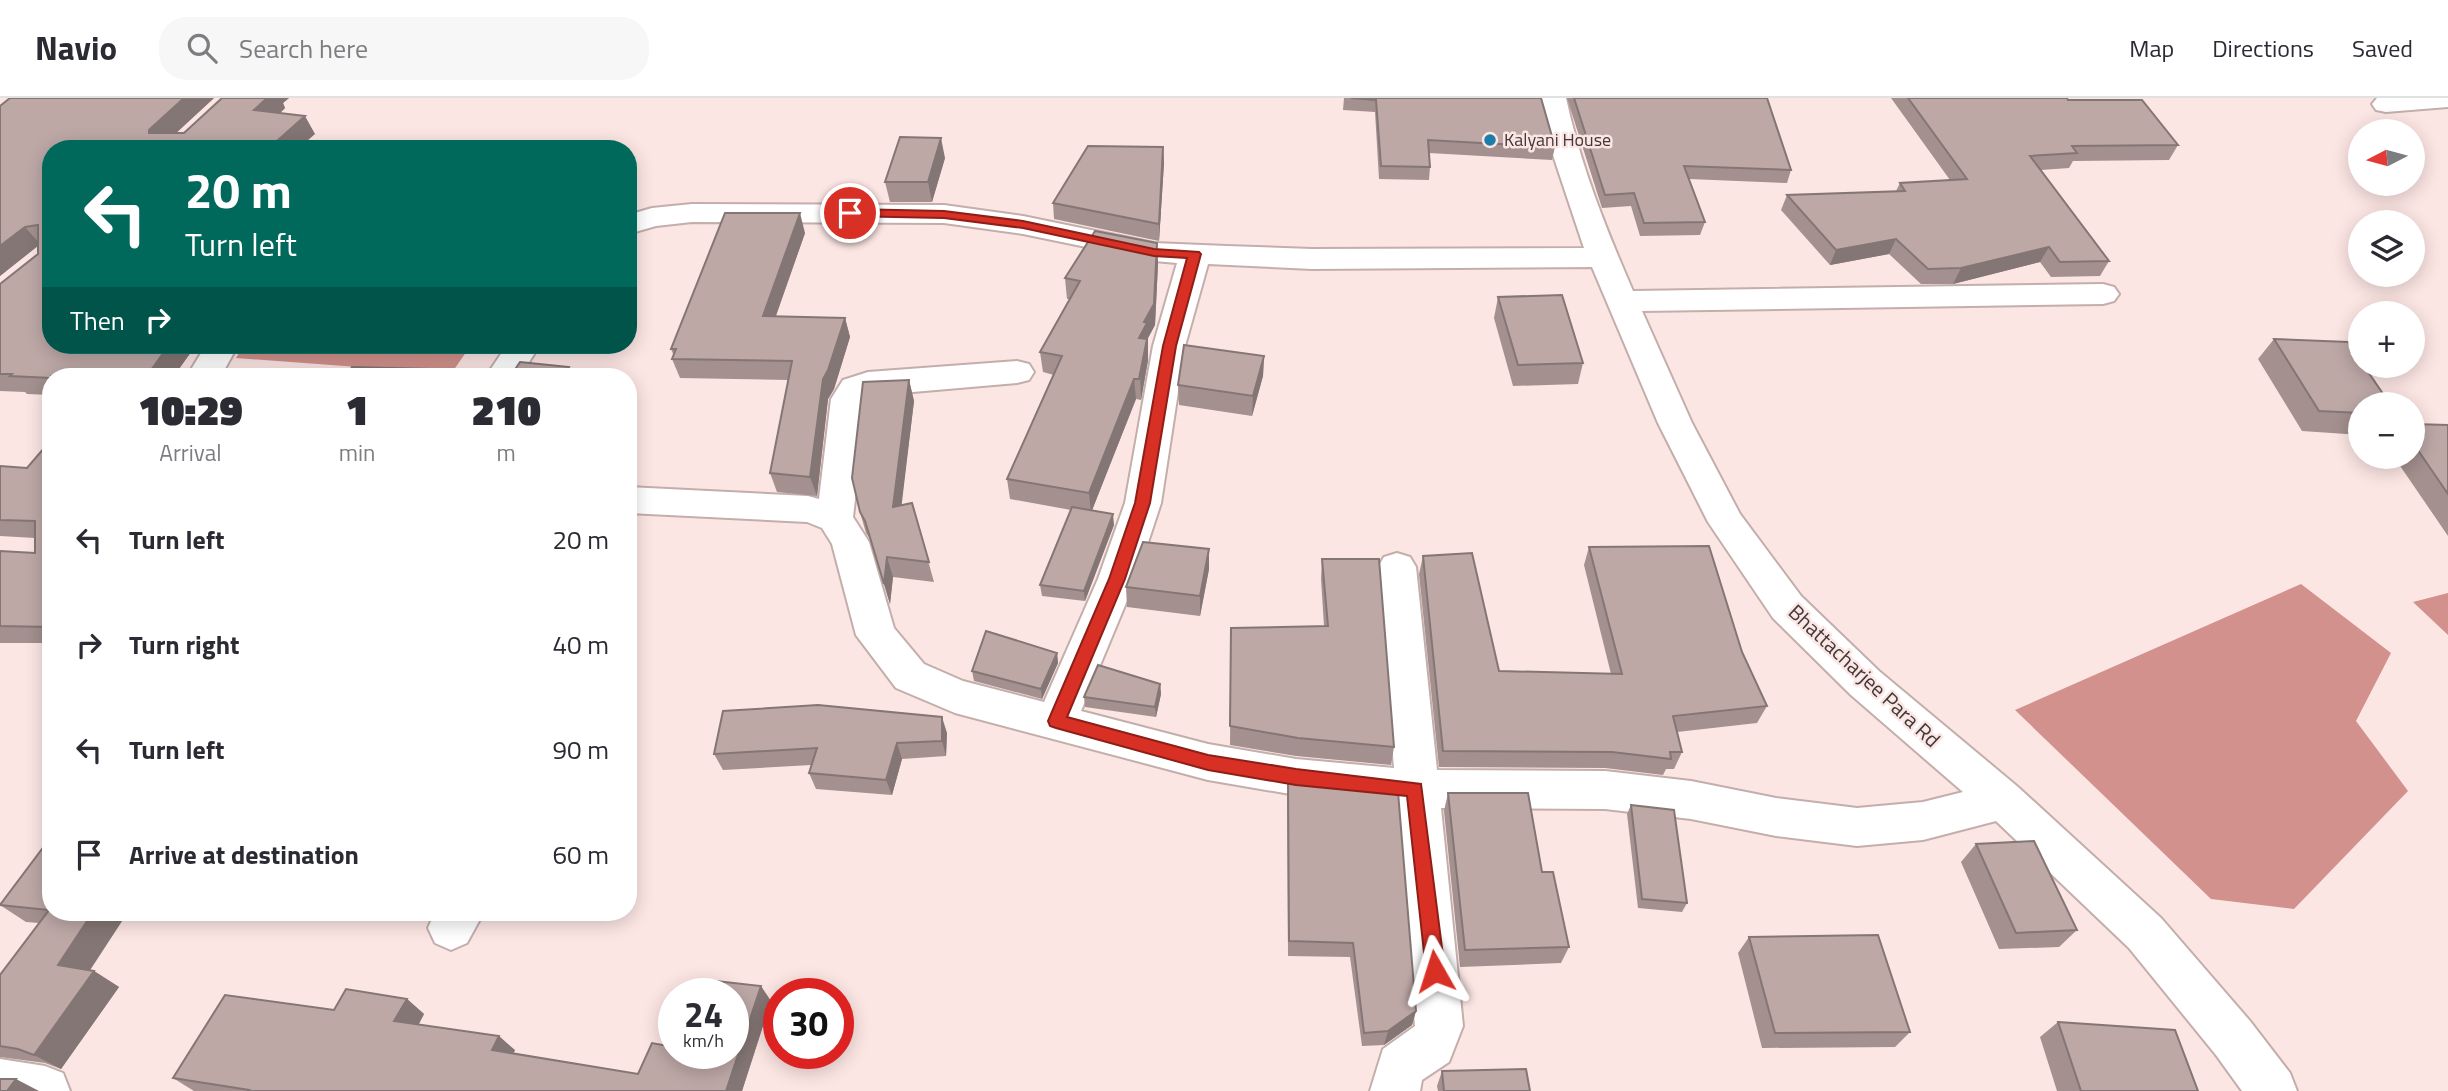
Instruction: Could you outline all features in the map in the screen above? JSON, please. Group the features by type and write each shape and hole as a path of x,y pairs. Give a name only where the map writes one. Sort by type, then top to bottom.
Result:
{"street":[{"name":"Bhattacharjee Para Rd","path":"1552,98 1559,131 1603,257 1675,423 1726,522 1787,607 1866,683 2003,800 2145,933 2233,1038 2272,1091"},
{"path":"2386,104 2448,99"},
{"path":"637,222 652,217 692,213 944,215 1023,225 1154,253 1312,259 1603,257"},
{"path":"1056,721 1117,579 1143,503 1170,346 1195,254"},
{"path":"1624,301 2103,294"},
{"path":"1017,372 868,383 855,388 848,399 835,518 850,542 876,635 910,676 955,696 1208,762 1296,777 1415,789 1605,790 1692,800 1776,817 1857,827 1923,821 2003,800"},
{"path":"637,500 808,509 835,518"},
{"path":"1395,1091 1400,1066 1432,1045 1439,1027 1396,567"},
{"path":"0,1084 45,1091"}],"shaded area":[{"path":"238,354 465,354 455,368 370,368 236,358"},
{"path":"2301,584 2391,653 2356,721 2408,791 2294,909 2211,899 2015,710"},
{"path":"2448,593 2448,635 2413,602"}],"building":[{"path":"10,98 184,98 149,130 149,133 184,133 222,98 267,98 254,110 305,116 278,140 42,140 42,354 163,354 153,368 42,368 42,378 0,374 0,284 38,254 38,225 25,227 0,246 0,106"},
{"path":"1351,98 1541,98 1555,147 1428,140 1430,167 1381,166 1376,100"},
{"path":"1574,98 1767,98 1791,170 1684,166 1705,222 1644,223 1634,193 1605,195"},
{"path":"1908,98 2142,100 2178,145 2072,146 2077,153 2030,156 2109,261 2060,262 2049,247 1961,268 1928,269 1896,239 1836,250 1787,195 1905,191 1900,183 1967,179"},
{"path":"900,137 941,138 928,182 885,182"},
{"path":"1088,146 1163,147 1159,224 1053,203"},
{"path":"725,213 800,213 763,316 845,318 823,379 810,477 770,473 792,361 672,359 676,349 671,349"},
{"path":"1095,231 1157,243 1154,304 1139,338 1147,339 1139,379 1134,379 1089,493 1007,479 1062,356 1040,352 1080,281 1065,278"},
{"path":"1562,295 1583,363 1518,365 1498,297"},
{"path":"2274,339 2348,342 2348,378 2372,378 2382,392 2348,392 2348,412 2319,411"},
{"path":"1184,345 1264,356 1253,396 1178,385"},
{"path":"520,362 569,367 568,368 516,368"},
{"path":"909,380 893,507 912,503 929,562 887,557 884,584 860,512 852,478 863,382"},
{"path":"2425,424 2448,425 2448,494 2425,460"},
{"path":"42,450 42,627 0,626 0,551 35,553 35,521 0,520 0,466 27,468"},
{"path":"1072,507 1113,514 1084,591 1040,585"},
{"path":"1143,542 1209,549 1200,596 1126,587"},
{"path":"1709,546 1742,652 1767,706 1673,716 1682,752 1670,752 1671,759 1612,752 1443,751 1423,556 1472,553 1499,671 1622,674 1589,547"},
{"path":"1322,559 1379,559 1394,747 1298,738 1230,726 1231,628 1328,626"},
{"path":"986,631 1057,653 1041,689 972,671"},
{"path":"1098,665 1160,684 1155,707 1084,697"},
{"path":"818,705 942,717 942,741 897,743 886,780 809,773 817,748 714,754 723,711"},
{"path":"1288,780 1398,792 1416,1011 1388,1031 1364,1033 1353,943 1289,941"},
{"path":"1448,793 1528,793 1542,872 1553,872 1569,947 1465,950"},
{"path":"1631,805 1674,810 1687,903 1642,899"},
{"path":"2034,841 2077,930 2016,933 1976,844"},
{"path":"42,849 42,909 0,905"},
{"path":"42,919 87,921 58,965 94,971 34,1055 0,1046 0,975"},
{"path":"1878,935 1910,1032 1775,1033 1749,937"},
{"path":"749,985 761,986 749,1022"},
{"path":"346,989 407,999 394,1021 499,1036 492,1050 638,1074 652,1043 658,1044 658,1069 733,1069 726,1091 248,1091 173,1078 225,995 334,1010"},
{"path":"2058,1022 2175,1030 2198,1091 2081,1091"},
{"path":"1526,1069 1530,1091 1444,1091 1442,1071"},
{"path":"0,1079 16,1079 7,1091 0,1091"}],"place":[{"name":"Kalyani House","path":"1490,140"}],"route":[{"path":"850,213 944,215 1023,225 1154,253 1195,254 1170,346 1143,503 1117,579 1056,721 1208,762 1296,777 1415,789 1435,971"}]}
